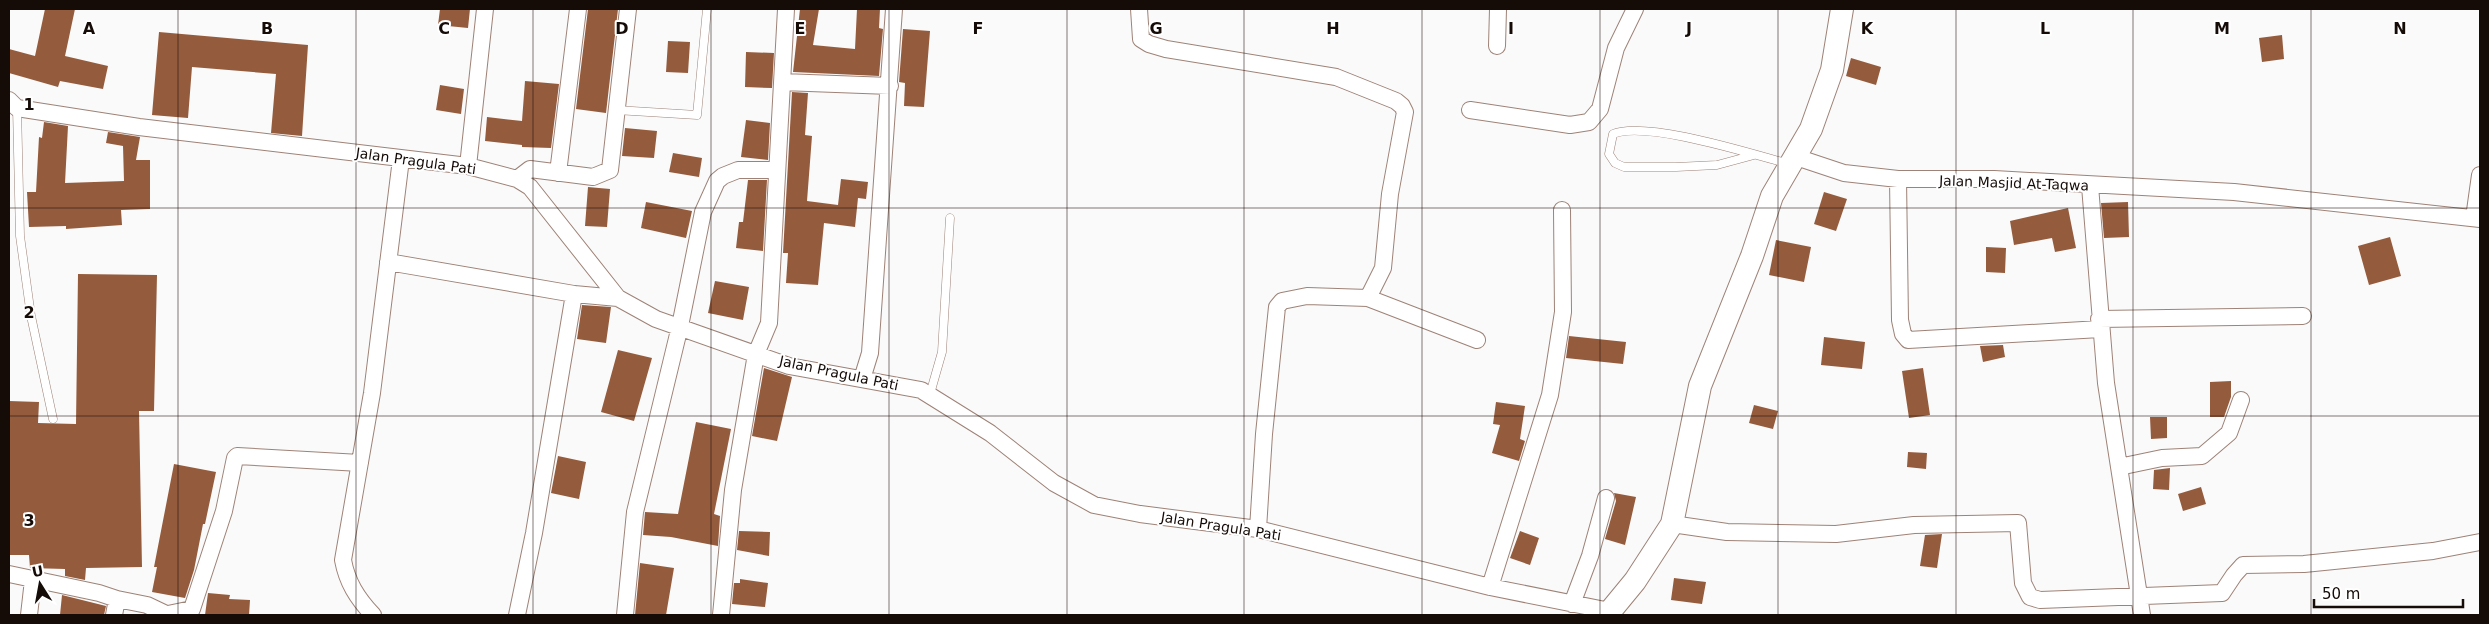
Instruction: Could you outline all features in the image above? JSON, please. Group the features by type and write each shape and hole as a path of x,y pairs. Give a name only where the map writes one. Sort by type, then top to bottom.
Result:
{"street":[{"path":"468,166 486,9"},
{"path":"558,173 578,9"},
{"path":"517,179 530,169 593,177 610,170 628,9"},
{"path":"721,615 733,490 756,354 769,323 786,9"},
{"path":"862,379 870,353 894,9"},
{"path":"1139,9 1140,39 1149,44 1166,49 1336,77 1396,100 1402,106 1405,117 1390,194 1383,268 1368,298"},
{"path":"1498,9 1498,46"},
{"path":"1470,110 1570,124 1589,122 1600,109 1616,48 1635,9"},
{"path":"1608,613 1635,581 1672,524 1700,386 1752,256 1765,214 1777,185 1811,129 1832,70 1842,9"},
{"path":"782,82 890,86"},
{"name":"Jalan Pragula Pati","path":"13,104 139,127 468,166 517,179 530,187 618,298 656,319 789,366 921,390 990,433 1054,483 1094,505 1140,514 1258,530 1490,587 1608,613"},
{"path":"373,615 351,588 342,560 372,393 401,159"},
{"name":"Jalan Masjid At-Taqwa","path":"1793,161 1844,173 1898,179 1994,179 2090,186 2234,192 2477,218"},
{"path":"625,615 635,512 680,326 702,212 717,181 723,176 738,170 776,170"},
{"path":"2477,218 2480,175"},
{"path":"1898,179 1900,320 1903,334 1908,340 2099,324 2303,316"},
{"path":"2090,186 2099,324 2142,615"},
{"path":"1490,587 1519,489 1550,395 1563,312 1562,210"},
{"path":"388,262 574,294 618,298"},
{"path":"516,615 534,533 574,294"},
{"path":"1258,530 1264,434 1278,307 1282,301 1307,296 1368,298 1477,340"},
{"path":"2119,467 2162,458 2202,456 2229,433 2241,400"},
{"path":"9,574 99,592 116,607 147,605 168,614 192,609 224,511 237,456 360,463"},
{"path":"1572,604 1590,556 1606,498"},
{"path":"1672,524 1727,532 1836,534 1914,525 2018,523 2023,583 2030,597 2040,600 2222,594 2239,569 2251,564 2304,564 2433,552 2480,542"},
{"path":"29,615 33,580"}],"lane":[{"path":"616,110 697,115 707,9"},
{"path":"13,104 20,236 31,316 54,419"},
{"path":"1754,155 1717,165 1624,167 1615,163 1609,154 1613,134 1626,130 1668,134 1754,155 1793,161"},
{"path":"930,394 942,352 950,218"}],"building":[{"path":"45,9 75,9 65,56 108,66 103,89 60,81 58,87 9,73 9,49 35,56"},
{"path":"440,9 470,9 468,28 438,25"},
{"path":"588,9 618,9 606,113 576,109"},
{"path":"800,9 819,9 813,45 855,49 857,9 880,9 879,28 883,29 879,76 793,72"},
{"path":"903,29 930,31 924,107 904,106 905,83 899,82"},
{"path":"159,32 308,45 302,136 271,133 276,74 192,67 188,118 152,115"},
{"path":"2282,35 2284,59 2262,62 2259,38"},
{"path":"668,41 690,42 688,73 666,72"},
{"path":"746,52 774,53 772,88 745,87"},
{"path":"1851,58 1881,67 1876,85 1846,76"},
{"path":"525,81 559,84 551,148 522,147 522,145 485,141 487,117 522,121"},
{"path":"440,85 464,89 461,114 436,110"},
{"path":"792,92 808,93 805,135 812,136 807,201 838,205 841,179 868,182 866,199 858,198 855,227 824,223 818,285 786,283 788,253 783,253"},
{"path":"746,120 770,123 768,160 741,157"},
{"path":"44,122 68,126 65,183 124,181 123,146 106,143 108,132 140,137 136,160 150,160 150,209 121,210 122,225 66,229 66,226 29,227 27,192 36,192 39,137 42,138"},
{"path":"625,128 657,131 654,158 622,156"},
{"path":"673,153 702,158 699,177 669,172"},
{"path":"748,180 767,180 763,251 736,248 739,222 743,222"},
{"path":"588,187 610,189 607,227 585,226"},
{"path":"1824,192 1847,199 1836,231 1814,224"},
{"path":"646,202 692,211 686,238 641,228"},
{"path":"2128,202 2129,237 2104,238 2101,203"},
{"path":"2068,208 2076,248 2055,252 2052,238 2014,245 2010,221"},
{"path":"2390,237 2401,276 2369,285 2358,246"},
{"path":"1776,240 1811,247 1804,282 1769,275"},
{"path":"1986,247 2006,248 2005,273 1986,272"},
{"path":"78,274 157,275 154,411 139,411 142,567 86,568 85,580 65,576 65,569 30,568 29,555 9,555 9,401 39,402 38,423 76,424"},
{"path":"715,281 749,287 743,320 708,313"},
{"path":"582,305 611,307 606,343 577,339"},
{"path":"1569,336 1626,342 1623,364 1566,358"},
{"path":"1824,337 1865,342 1862,369 1821,365"},
{"path":"2003,345 2005,357 1983,362 1980,346"},
{"path":"618,350 652,358 634,421 601,412"},
{"path":"764,368 792,377 777,441 752,436"},
{"path":"1923,368 1930,415 1909,418 1902,371"},
{"path":"2231,381 2231,397 2224,417 2210,417 2210,382"},
{"path":"1496,402 1525,406 1520,439 1525,441 1519,461 1492,453 1500,425 1493,424"},
{"path":"1754,405 1778,411 1773,429 1749,423"},
{"path":"2150,417 2167,417 2167,438 2151,439"},
{"path":"696,422 731,429 714,514 720,516 718,546 671,537 643,535 645,512 678,514"},
{"path":"1908,452 1927,453 1926,469 1907,467"},
{"path":"558,456 586,462 579,499 551,493"},
{"path":"174,464 216,472 194,570 185,598 152,592 157,567 154,567"},
{"path":"2170,468 2169,490 2153,489 2154,470"},
{"path":"2201,487 2206,504 2183,511 2178,494"},
{"path":"1614,493 1636,497 1625,545 1605,539 1616,501"},
{"path":"739,531 770,532 769,556 737,550"},
{"path":"1520,531 1539,538 1530,565 1510,558"},
{"path":"1942,534 1937,568 1920,566 1925,535"},
{"path":"640,563 674,568 666,615 635,615"},
{"path":"1674,578 1706,582 1702,604 1671,600"},
{"path":"740,579 768,583 765,607 732,604 734,583 740,583"},
{"path":"208,593 230,595 229,599 250,600 249,615 205,615"},
{"path":"62,595 106,606 104,615 60,615"}]}
